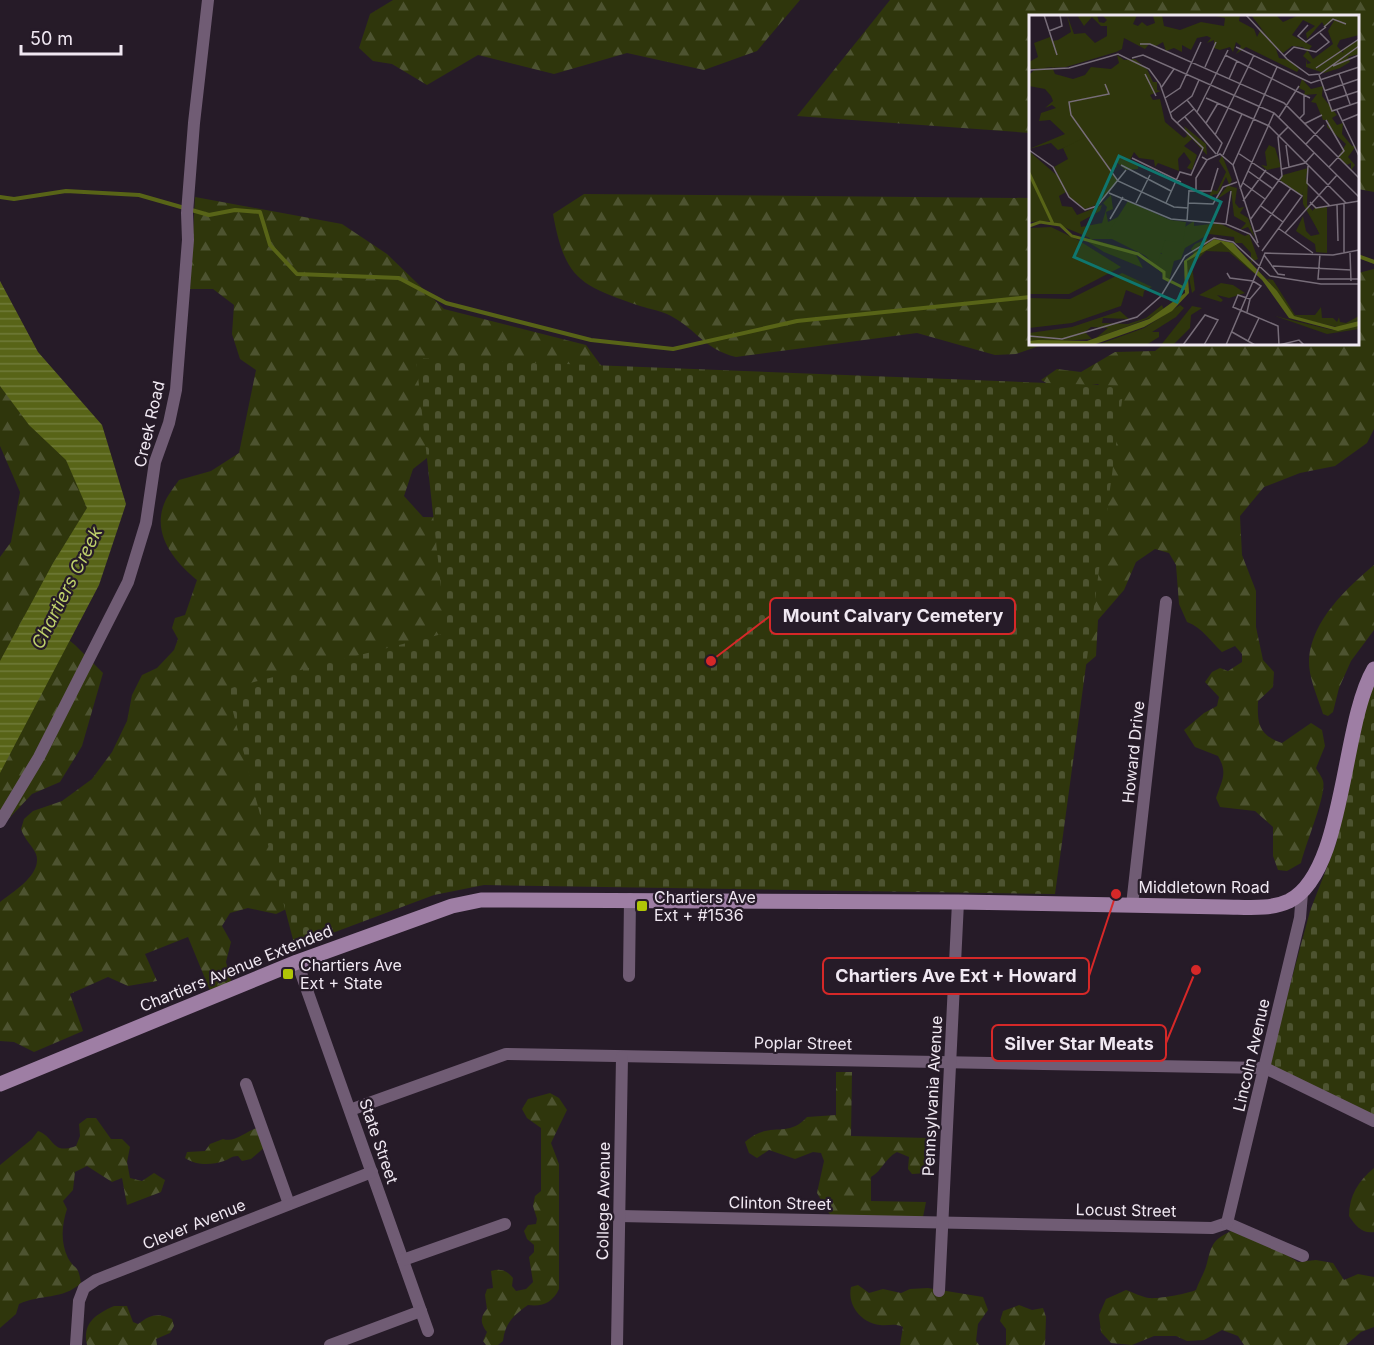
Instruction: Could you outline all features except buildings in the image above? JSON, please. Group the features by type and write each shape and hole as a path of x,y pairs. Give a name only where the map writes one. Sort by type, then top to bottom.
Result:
{"street":[{"name":"Creek Road","path":"0,822 39,757 115,608 134,564 146,523 155,462 169,423 176,390 188,240 187,213 192,142 208,0"},
{"name":"Howard Drive","path":"1132,905 1166,602"},
{"path":"1302,893 1314,876 1324,853 1337,812 1355,716 1374,669"},
{"name":"Middletown Road","path":"958,902 1268,906 1287,902 1302,893"},
{"name":"Lincoln Avenue","path":"1227,1223 1300,918 1302,893"},
{"path":"629,976 630,899"},
{"name":"Chartiers Avenue Extended","path":"0,1084 297,962 442,909 481,900 958,902"},
{"name":"Pennsylvania Avenue","path":"939,1291 958,902"},
{"name":"State Street","path":"297,962 428,1331"},
{"name":"Poplar Street","path":"350,1110 506,1054 1265,1068"},
{"name":"College Avenue","path":"617,1345 622,1057"},
{"path":"1265,1068 1374,1121"},
{"path":"246,1084 288,1204"},
{"name":"Clever Avenue","path":"76,1345 79,1301 84,1288 96,1280 372,1172"},
{"name":"Clinton Street","path":"619,1216 941,1223"},
{"name":"Locust Street","path":"941,1223 1212,1228 1227,1223"},
{"path":"1227,1223 1303,1256"},
{"path":"403,1260 505,1224"},
{"path":"335,1344 421,1311"}],"green space":[{"path":"393,0 800,0 757,51 704,70 627,53 554,74 478,55 427,85 392,64 373,61 359,48 370,14"},
{"path":"890,0 1374,0 1374,192 1359,189 1359,15 1029,15 1029,133 797,116"},
{"path":"584,194 1029,198 1029,345 1042,345 1016,354 995,355 917,333 736,357 725,354 708,344 671,316 603,292 578,277 563,253 553,214"},
{"path":"195,197 342,224 387,254 444,309 586,345 611,379 446,443 413,469 404,496 423,517 473,518 508,528 299,903 276,914 248,908 230,913 222,926 231,942 226,962 232,984 211,993 188,937 145,954 157,981 128,986 108,977 70,994 83,1031 34,1052 14,1042 0,1041 0,902 26,882 35,869 37,861 36,854 21,829 24,819 33,811 62,801 92,779 112,752 127,721 132,695 142,675 157,668 174,650 178,639 172,628 175,618 185,615 197,580 181,565 163,537 161,515 164,504 179,480 211,471 239,453 256,370 240,359 232,334 234,305 213,289 190,289"},
{"path":"1374,269 1374,429 1367,443 1335,466 1300,473 1264,487 1240,516 1242,555 1256,591 1256,627 1263,660 1274,672 1273,687 1258,701 1261,728 1268,736 1282,743 1311,723 1322,730 1325,746 1316,768 1323,781 1322,797 1301,863 1287,871 1278,870 1273,856 1273,827 1255,811 1220,807 1216,798 1223,777 1221,762 1218,756 1195,747 1184,730 1204,713 1217,706 1219,697 1205,682 1212,672 1220,668 1228,671 1242,662 1242,654 1235,646 1222,652 1202,631 1187,622 1179,604 1176,565 1169,553 1155,549 1136,562 1124,590 1098,620 1096,656 1083,667 1109,397 1098,384 1059,390 1041,380 1057,369 1081,372 1115,352 1155,351 1163,345 1359,345 1359,273"},
{"path":"0,356 94,497 47,622 75,645 103,673 82,746 60,782 32,794 0,828 0,557 11,542 20,492 0,446"},
{"path":"416,358 1124,386 1055,894 484,885 434,895 295,947 227,689 446,633"},
{"path":"1374,565 1374,630 1351,661 1339,688 1333,712 1328,716 1323,714 1309,666 1316,631 1332,606"},
{"path":"1374,674 1374,1118 1268,1067 1310,911 1336,844 1341,810"},
{"path":"836,1072 852,1072 851,1136 928,1138 929,1147 935,1159 927,1173 912,1174 908,1169 909,1157 897,1152 871,1177 871,1201 926,1202 923,1217 832,1218 817,1193 824,1161 821,1153 813,1152 795,1159 769,1150 757,1158 749,1153 745,1142 754,1135 792,1127 807,1117 836,1115"},
{"path":"550,1093 559,1098 567,1110 551,1143 559,1164 559,1289 547,1303 528,1305 518,1312 508,1324 503,1341 498,1345 486,1345 483,1341 487,1332 482,1320 487,1309 485,1295 487,1289 493,1288 491,1271 503,1270 508,1273 513,1278 512,1286 516,1291 526,1289 533,1282 529,1257 534,1252 534,1245 527,1239 524,1231 528,1225 536,1224 537,1219 533,1206 535,1196 541,1191 541,1128 527,1118 522,1109 528,1099"},
{"path":"87,1118 96,1118 111,1139 122,1139 130,1147 127,1162 130,1178 142,1181 154,1173 165,1180 161,1192 127,1205 122,1178 112,1182 87,1166 75,1172 73,1190 63,1201 67,1209 63,1239 65,1252 77,1270 81,1283 67,1292 19,1304 16,1314 0,1328 0,1165 32,1139 38,1131 58,1147 76,1146 80,1136 79,1124"},
{"path":"257,1128 266,1146 251,1159 242,1161 236,1156 204,1164 185,1158 187,1152 205,1151 210,1144 223,1139 236,1138"},
{"path":"1374,1168 1374,1232 1370,1232 1362,1230 1354,1223 1349,1216 1349,1209 1356,1189 1363,1178"},
{"path":"1233,1230 1255,1236 1262,1245 1271,1245 1298,1262 1316,1260 1333,1263 1344,1280 1358,1274 1374,1277 1374,1327 1361,1332 1346,1345 1244,1345 1238,1336 1222,1330 1204,1340 1187,1341 1176,1336 1154,1336 1132,1345 1111,1343 1101,1332 1099,1315 1106,1299 1126,1290 1143,1297 1153,1298 1196,1290 1214,1243"},
{"path":"858,1285 869,1293 883,1289 901,1293 910,1289 928,1288 983,1297 988,1310 978,1324 976,1341 979,1345 900,1345 903,1327 873,1324 857,1312 850,1294 851,1287"},
{"path":"1019,1305 1032,1310 1043,1308 1046,1317 1045,1345 1006,1345 1006,1329 1000,1321 1003,1311"},
{"path":"114,1306 127,1306 133,1322 138,1324 146,1318 158,1315 172,1319 174,1326 170,1333 156,1339 157,1345 87,1345 87,1331 92,1320 101,1312"}],"water":[{"name":"Chartiers Creek","path":"0,281 38,352 102,425 126,504 99,585 0,773 0,661 52,565 87,508 66,460 29,425 0,386"}],"waterway":[{"path":"0,197 14,199 66,191 139,195 209,215 235,210 260,212 270,245 297,274 399,278 446,303 591,340 673,349 797,321 1029,297"},
{"path":"1359,256 1374,262"}],"place":[{"name":"Mount Calvary Cemetery","path":"711,661"},
{"name":"Chartiers Ave Ext + Howard","path":"1116,894"},
{"name":"Chartiers Ave Ext + #1536","path":"642,906"},
{"name":"Silver Star Meats","path":"1196,970"},
{"name":"Chartiers Ave Ext + State","path":"288,974"}]}
